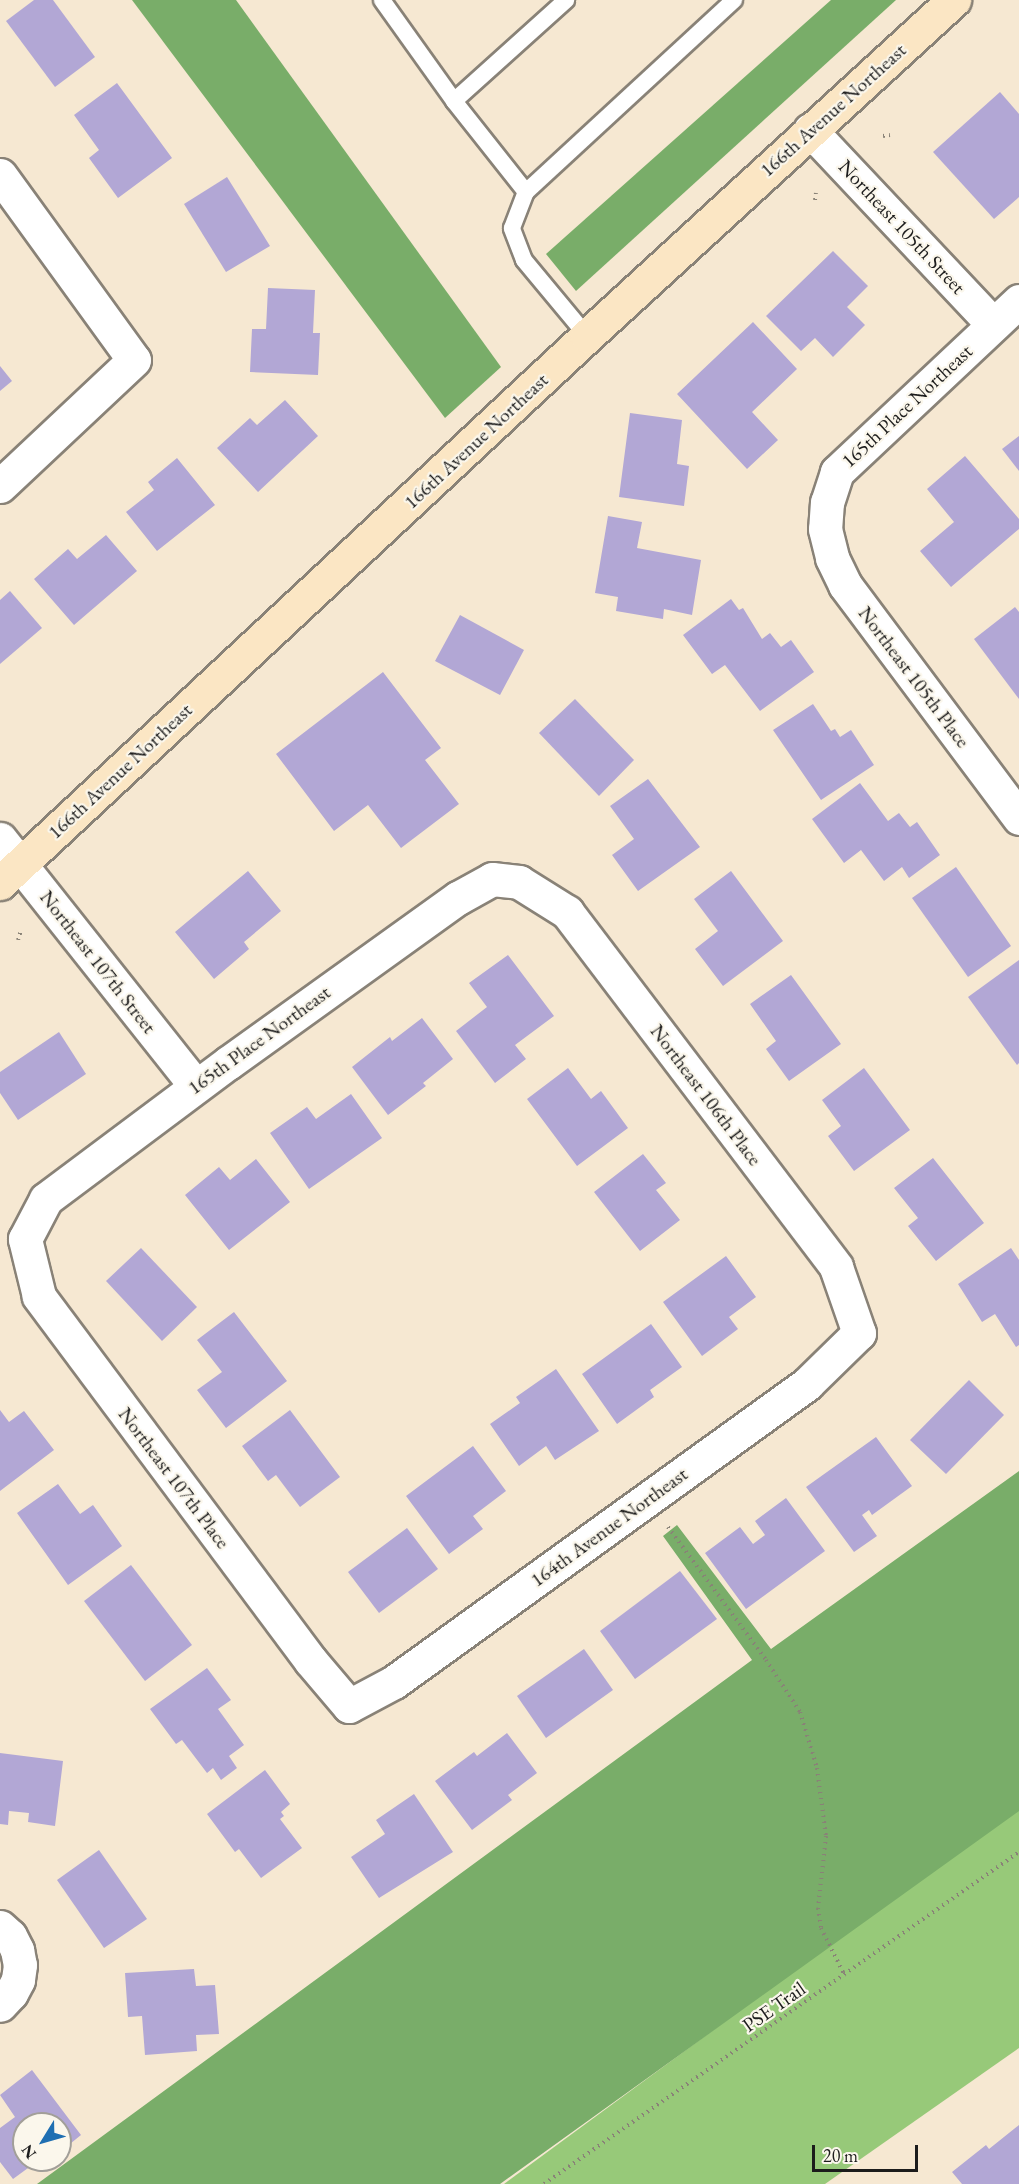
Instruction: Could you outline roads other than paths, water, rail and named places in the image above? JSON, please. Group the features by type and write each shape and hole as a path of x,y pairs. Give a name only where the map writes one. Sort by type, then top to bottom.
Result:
{"street":[{"name":"166th Avenue Northeast","path":"10,874 587,336 954,0"},
{"name":"Northeast 105th Street","path":"810,130 993,324"},
{"path":"0,175 134,360 0,486"},
{"name":"165th Place Northeast","path":"825,529 827,502 837,472 1019,301"},
{"name":"Northeast 105th Place","path":"825,529 832,558 844,585 1019,818"},
{"name":"Northeast 107th Street","path":"0,839 10,874 196,1086"},
{"name":"165th Place Northeast","path":"26,1239 46,1199 196,1086 458,898 492,879 519,882"},
{"name":"Northeast 106th Place","path":"519,882 567,912 836,1267 859,1334"},
{"name":"Northeast 107th Place","path":"26,1239 39,1296 309,1660 349,1706"},
{"name":"164th Avenue Northeast","path":"349,1706 394,1682 788,1398 836,1358 859,1334"},
{"path":"0,1927 10,1936 17,1950 20,1965 15,1986 0,2005"}],"lane":[{"path":"382,0 454,101 526,192"},
{"path":"454,101 566,0"},
{"path":"587,336 524,260 512,228 526,192 734,0"}]}
